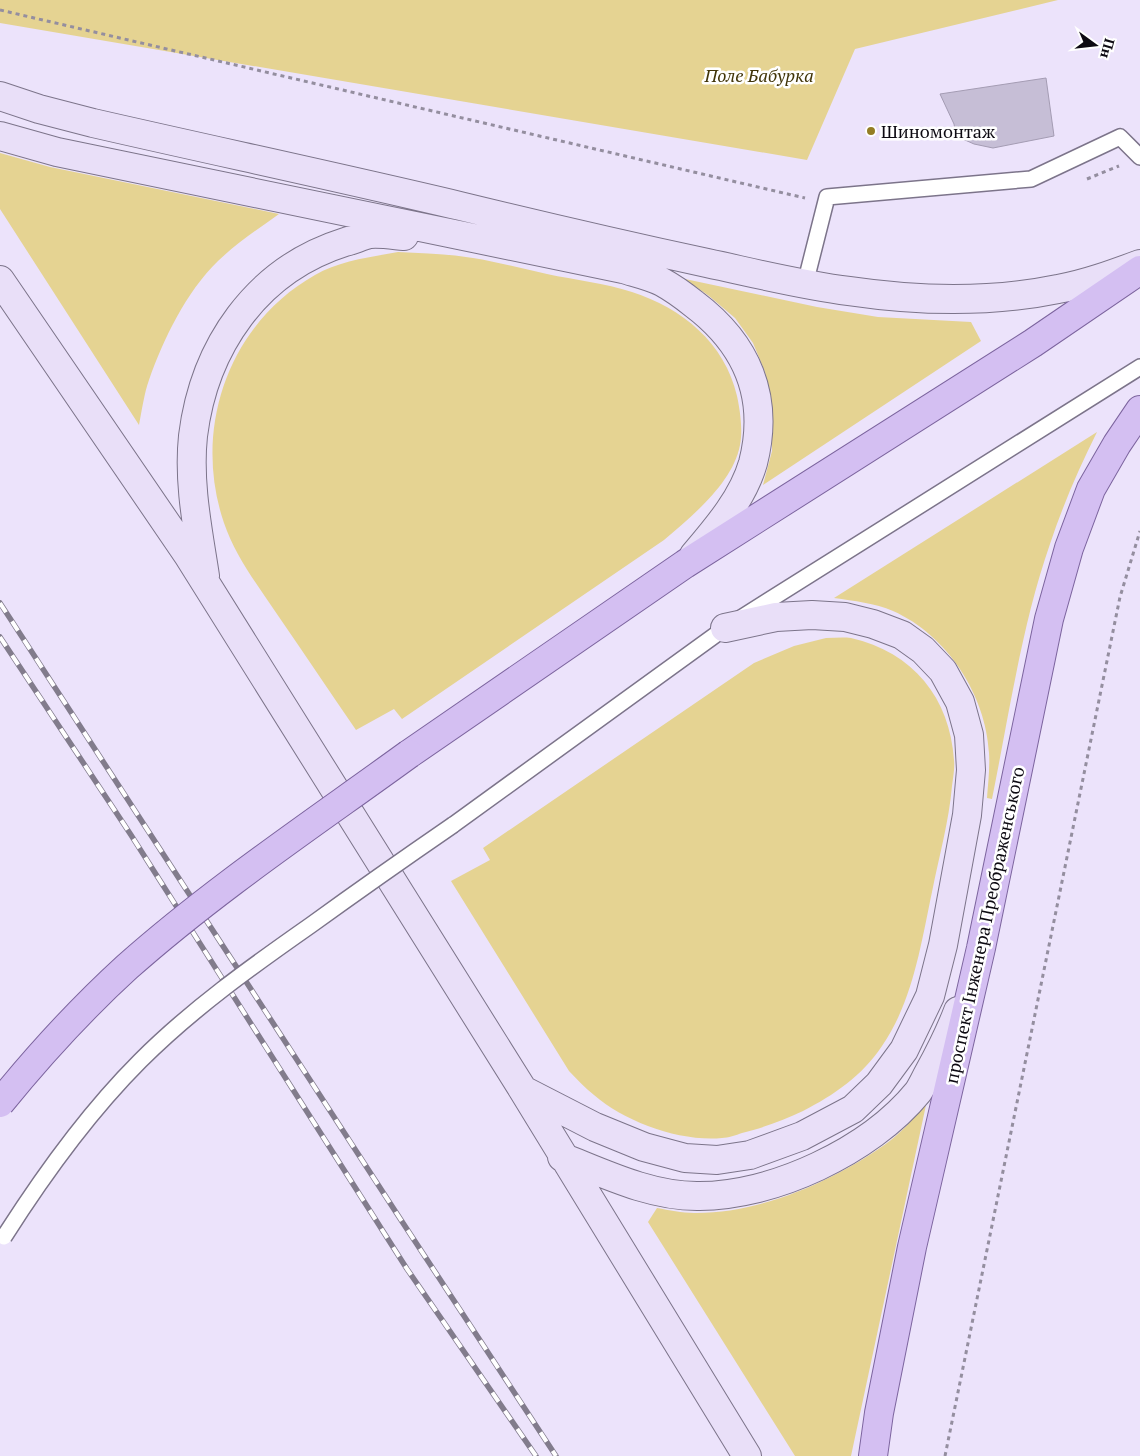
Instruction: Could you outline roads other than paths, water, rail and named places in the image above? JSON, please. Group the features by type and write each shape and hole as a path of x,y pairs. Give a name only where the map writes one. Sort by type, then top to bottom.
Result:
{"main road":[{"path":"0,96 39,109 93,123 576,234 805,284 848,291 896,297 949,299 1008,297 1066,287 1106,277 1140,264"},
{"path":"0,136 58,152 623,269 661,282 680,293 711,317 733,342 749,369 756,396 759,429 752,464 738,496 716,529 685,564"},
{"path":"206,584 192,480 193,437 203,388 220,346 244,309 267,285 294,264 329,247 371,234 473,239"},
{"path":"0,1103 34,1061 127,967 203,904 409,754 685,564 1033,343 1140,270"},
{"path":"0,280 188,555 523,1090 562,1157 747,1456"},
{"name":"проспект Інженера Преображенського","path":"873,1456 879,1413 912,1247 981,948 1049,619 1069,548 1091,489 1117,444 1140,410"},
{"path":"523,1090 594,1127 644,1147 685,1158 718,1160 750,1155 802,1136 853,1109 879,1084 904,1050 930,996 943,944 967,815 971,770 969,735 960,702 943,671 923,650 902,635 873,624 845,617 812,615 776,617 725,628"},
{"path":"562,1157 620,1180 660,1192 696,1196 728,1194 762,1187 803,1172 848,1151 886,1124 918,1091 945,1044 964,998 981,948"}],"lane":[{"path":"805,284 827,197 1031,179 1120,137 1140,157"},
{"path":"2,1240 37,1185 83,1124 139,1062 186,1018 248,969 725,628 1140,367"}],"railway":[{"path":"0,603 556,1456"},
{"path":"0,637 131,835 407,1269 536,1456"}],"place":[{"name":"Шиномонтаж","path":"871,131"}],"park label":[{"name":"Поле Бабурка","path":"759,75"}]}
